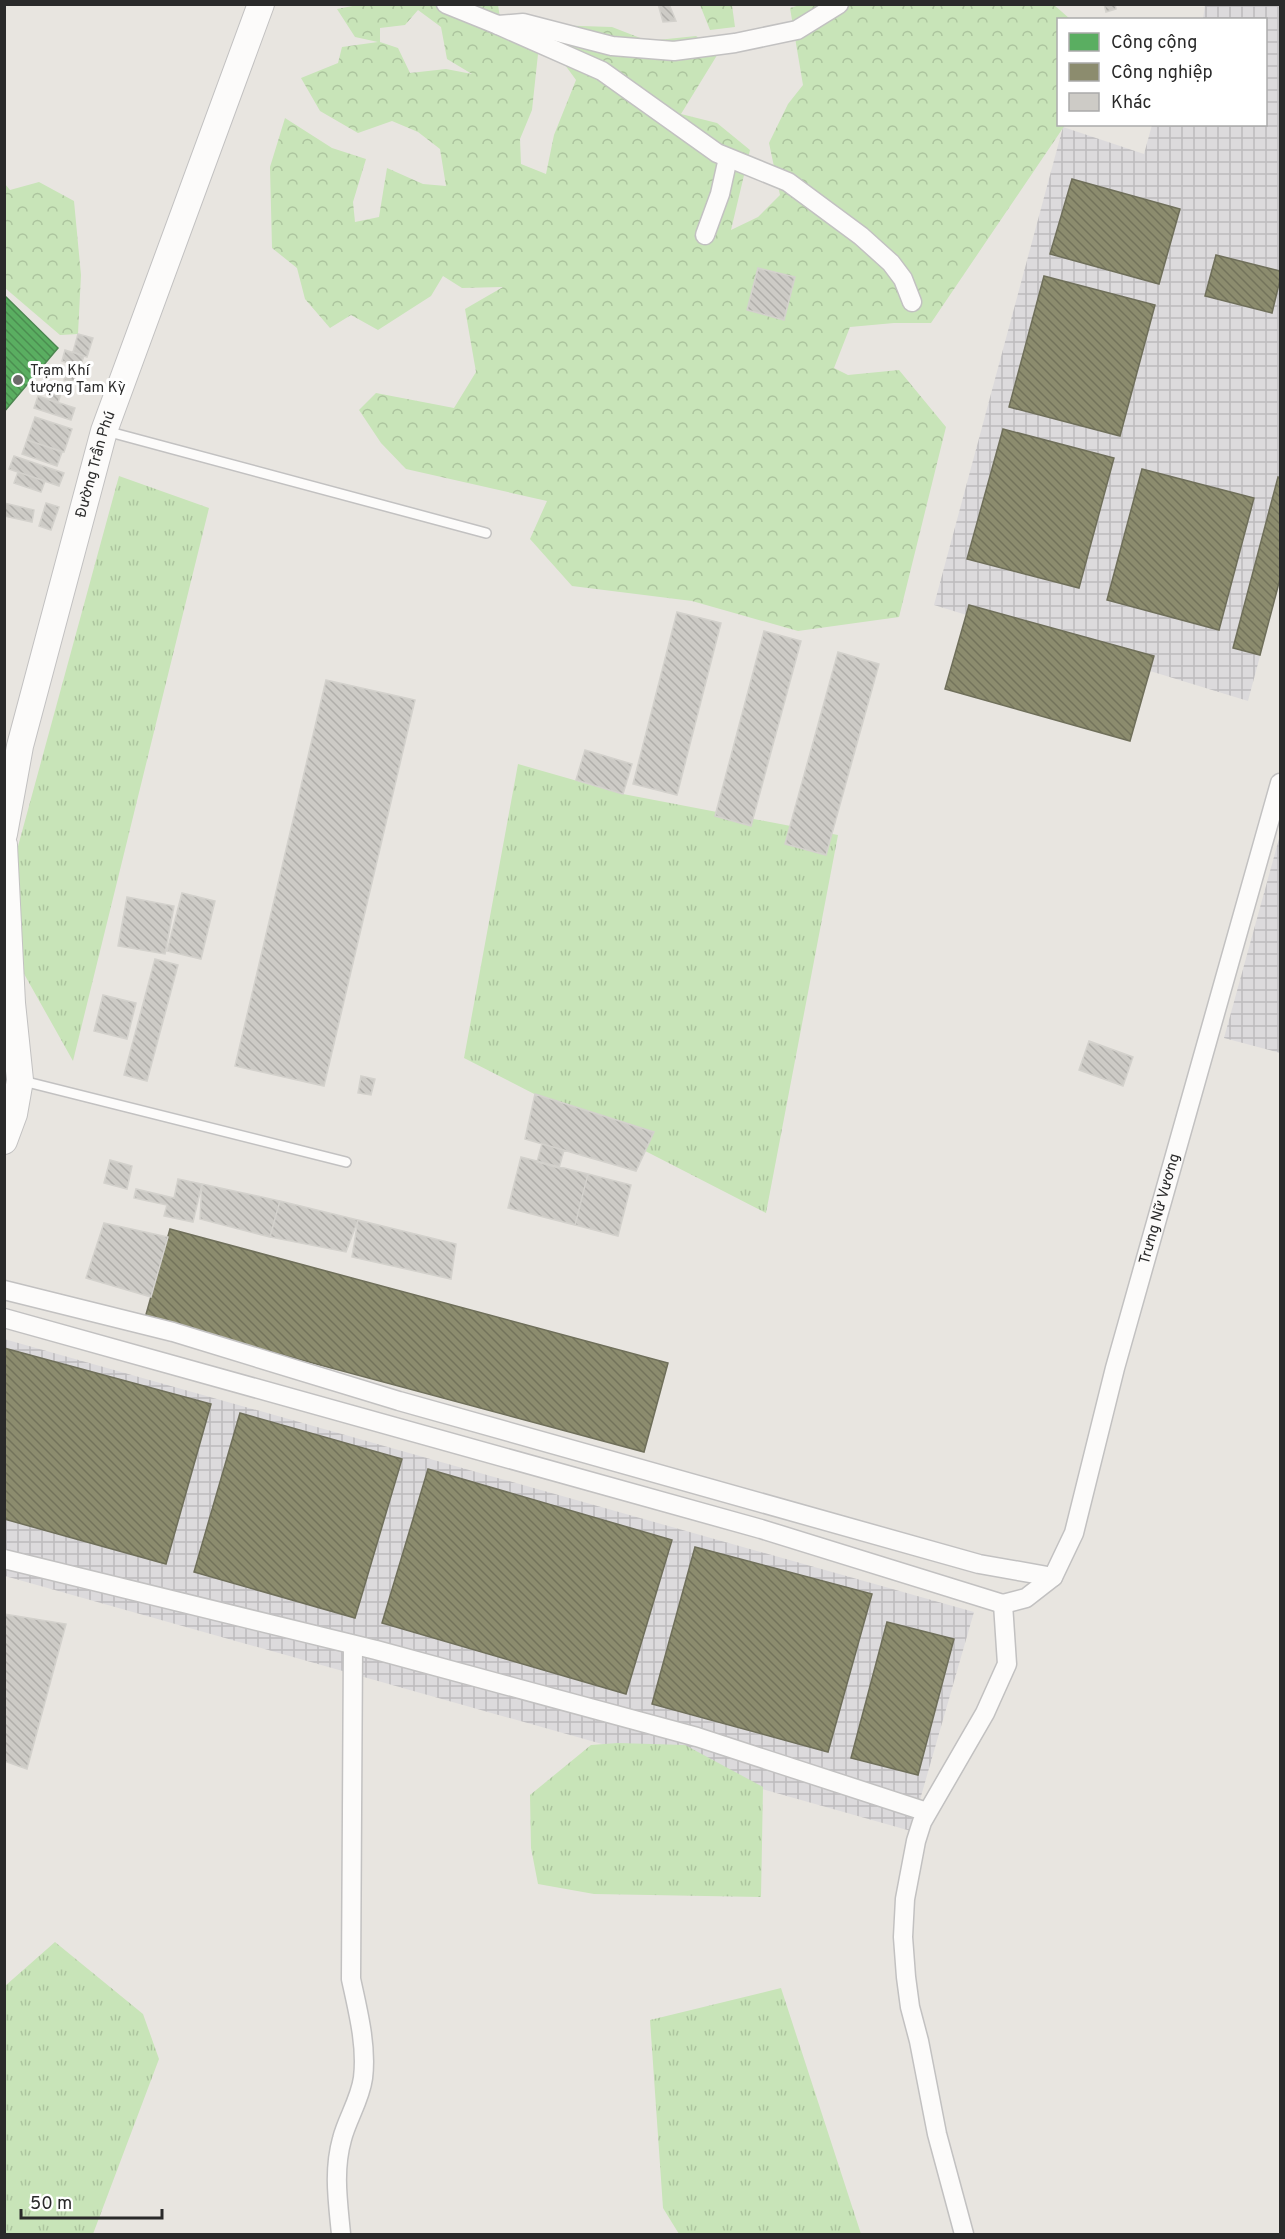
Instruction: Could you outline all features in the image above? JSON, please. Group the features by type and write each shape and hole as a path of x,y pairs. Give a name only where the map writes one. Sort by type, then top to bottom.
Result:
{"main road":[{"name":"Đường Trần Phú","path":"4,834 20,746 104,431 261,4"},
{"path":"4,845 12,1002 20,1080 14,1113 4,1141"}],"street":[{"path":"446,4 602,71 705,146 728,158 788,182 861,236 898,270 912,302"},
{"path":"498,25 523,22 612,46 674,51 735,44 797,30 839,4"},
{"path":"705,235 720,194 728,158"},
{"name":"Trưng Nữ Vương","path":"1003,1604 1026,1598 1053,1577 1074,1533 1115,1368 1281,783"},
{"path":"4,1290 173,1332 399,1401 979,1564 1053,1577"},
{"path":"4,1318 760,1529 1003,1604 1007,1664 985,1713 927,1812 916,1841 905,1899 903,1937 910,2007 919,2041 936,2134 964,2235"},
{"path":"4,1560 353,1645 697,1737 927,1812"},
{"path":"341,2235 336,2181 337,2164 342,2139 363,2078 364,2058 360,2021 351,1979 353,1645"}],"lane":[{"path":"104,431 486,533"},
{"path":"20,1080 346,1162"}],"shaded area":[{"path":"1205,5 1280,5 1280,581 1248,701 934,605 1063,127 1144,154 1152,126 1267,126 1267,18 1203,18"},
{"path":"1280,835 1280,1053 1224,1038"},
{"path":"4,1339 974,1612 911,1831 5,1576"}],"green space":[{"path":"363,4 498,5 502,30 538,54 532,110 520,139 521,164 546,174 554,135 576,80 557,54 519,24 612,27 648,41 696,36 719,52 681,114 717,123 750,150 731,230 758,217 780,195 769,143 788,104 803,85 790,8 803,4 1053,4 1069,18 1057,18 1057,126 1064,126 931,323 894,323 850,327 834,368 848,375 899,370 946,427 899,617 798,631 692,601 572,586 530,539 547,501 406,469 381,443 359,410 376,393 454,408 476,372 465,309 503,287 462,288 443,276 431,296 378,330 351,315 330,328 305,299 297,268 272,248 270,167 285,118 332,148 366,159 353,202 355,222 379,217 387,168 423,184 446,186 440,149 418,132 392,121 358,133 320,111 301,78 338,63 342,47 378,42 355,37 337,9","holes":["418,10 441,27 447,59 472,74 446,69 410,73 398,48 380,42 380,28 405,25"]},
{"path":"700,5 732,5 735,27 710,30"},
{"path":"39,182 74,201 81,275 78,334 60,335 5,288 5,184 10,190"},
{"path":"119,476 209,508 73,1061 5,940 5,894"},
{"path":"518,764 623,794 838,835 766,1213 464,1058"},
{"path":"618,1743 685,1745 763,1787 761,1897 594,1894 538,1884 531,1848 530,1795 591,1745"},
{"path":"55,1942 143,2014 159,2059 93,2234 5,2234 5,1986"},
{"path":"781,1988 861,2234 679,2234 663,2208 650,2020"}],"building: Công cộng":[{"name":"Trạm Khí tượng Tam Kỳ","path":"4,295 58,348 4,412"}],"building: Công nghiệp":[{"path":"1072,179 1180,209 1159,284 1050,254"},
{"path":"1216,255 1280,271 1272,313 1205,296"},
{"path":"1044,276 1155,305 1120,436 1009,407"},
{"path":"1003,429 1114,458 1079,588 967,559"},
{"path":"1142,469 1254,498 1219,630 1107,600"},
{"path":"1278,477 1280,478 1280,579 1260,655 1233,648"},
{"path":"969,605 1154,656 1130,741 945,689"},
{"path":"170,1229 668,1363 644,1452 145,1318"},
{"path":"4,1348 211,1404 166,1564 4,1519"},
{"path":"240,1413 402,1459 355,1618 194,1572"},
{"path":"428,1469 672,1540 626,1694 382,1623"},
{"path":"695,1547 872,1594 828,1752 652,1704"},
{"path":"887,1622 954,1639 918,1775 851,1758"}],"building: Khác":[{"path":"658,4 669,4 676,21 663,22"},
{"path":"1104,4 1115,4 1116,9 1106,12"},
{"path":"758,268 795,277 784,320 747,310"},
{"path":"78,334 93,338 87,357 73,352"},
{"path":"65,350 84,356 80,367 62,361"},
{"path":"69,366 82,371 77,384 64,380"},
{"path":"56,381 64,384 58,403 49,400"},
{"path":"38,396 75,408 71,420 34,408"},
{"path":"35,417 72,429 64,452 27,440"},
{"path":"27,440 62,452 57,466 22,454"},
{"path":"14,456 64,473 59,486 9,469"},
{"path":"18,472 45,481 41,492 14,483"},
{"path":"4,503 34,510 32,522 4,516"},
{"path":"46,503 59,507 51,530 39,526"},
{"path":"677,612 721,623 677,795 633,784"},
{"path":"764,631 801,641 751,826 715,816"},
{"path":"838,652 879,664 826,855 785,844"},
{"path":"326,680 415,700 324,1086 235,1066"},
{"path":"585,750 632,764 623,794 576,780"},
{"path":"182,893 215,901 201,959 167,951"},
{"path":"127,897 174,906 165,954 118,946"},
{"path":"155,959 178,965 147,1081 124,1075"},
{"path":"103,995 136,1003 127,1039 94,1031"},
{"path":"1089,1041 1133,1057 1123,1086 1079,1070"},
{"path":"361,1076 375,1079 371,1095 358,1093"},
{"path":"535,1094 654,1132 636,1171 525,1139"},
{"path":"542,1144 564,1150 559,1168 537,1162"},
{"path":"521,1157 588,1174 575,1225 508,1208"},
{"path":"110,1160 132,1166 127,1189 104,1183"},
{"path":"588,1174 631,1185 618,1236 575,1225"},
{"path":"178,1179 202,1184 193,1222 164,1216 167,1205 134,1198 136,1189 174,1198"},
{"path":"202,1184 280,1201 270,1237 200,1219"},
{"path":"280,1201 358,1220 346,1252 270,1237"},
{"path":"358,1220 456,1244 451,1279 352,1257"},
{"path":"104,1223 168,1237 151,1297 86,1278"},
{"path":"4,1614 66,1624 27,1769 4,1761"}],"place":[{"name":"Trạm Khí tượng Tam Kỳ","path":"18,380"}]}
